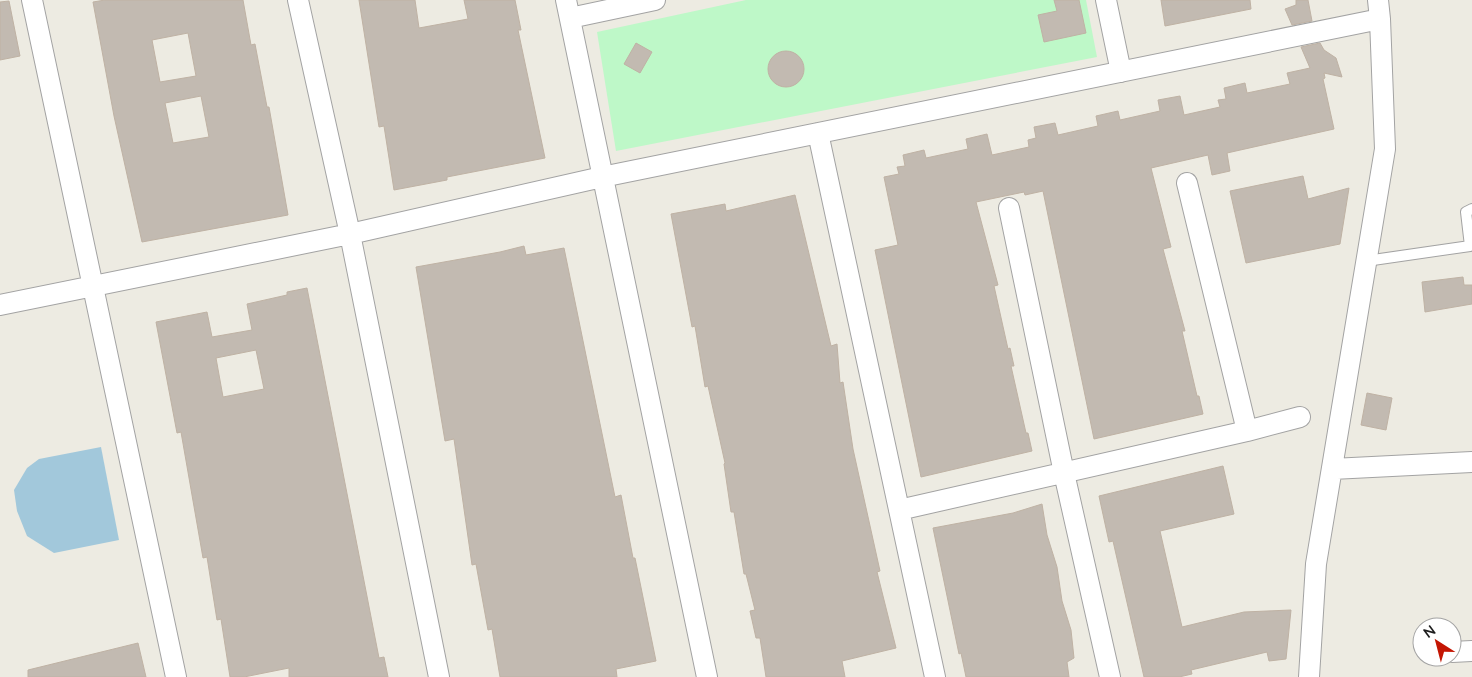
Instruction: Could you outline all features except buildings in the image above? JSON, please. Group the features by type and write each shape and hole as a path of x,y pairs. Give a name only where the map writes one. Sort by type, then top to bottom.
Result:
{"street":[{"path":"32,0 176,677"},
{"path":"298,0 350,234 439,677"},
{"path":"655,0 568,9 707,677"},
{"path":"1106,0 1121,72"},
{"path":"0,305 350,234 602,177 1121,72 1379,10 1385,149 1316,564 1309,677"},
{"path":"818,133 934,677"},
{"path":"1187,182 1247,431"},
{"path":"1009,208 1064,473 1110,677"},
{"path":"899,510 1247,431 1300,417"},
{"path":"1332,469 1472,462"}],"lane":[{"path":"1366,262 1470,246 1466,212 1472,209"}],"green space":[{"path":"746,0 1086,0 1097,57 616,151 597,32"}],"water":[{"path":"101,447 119,540 54,553 27,536 17,511 14,490 27,468 39,459"}]}
